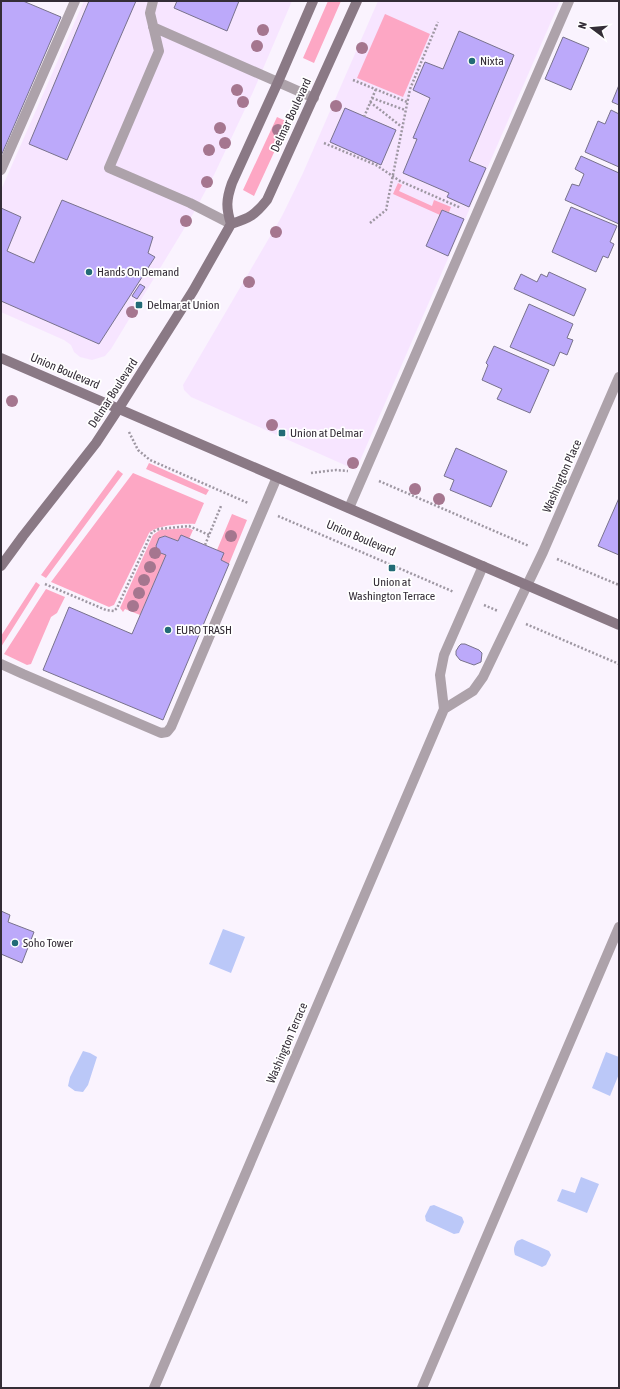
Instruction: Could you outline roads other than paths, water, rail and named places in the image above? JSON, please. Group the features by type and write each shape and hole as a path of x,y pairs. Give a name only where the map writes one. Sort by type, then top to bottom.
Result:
{"main road":[{"name":"Delmar Boulevard","path":"231,224 227,198 232,183 313,1"},
{"name":"Delmar Boulevard","path":"1,566 96,443 193,291 231,224 247,219 259,210 267,200 357,1"},
{"name":"Union Boulevard","path":"1,358 619,625"}],"street":[{"path":"1,170 75,1"},
{"path":"153,1 150,13 159,51 109,168 231,224"},
{"path":"349,508 569,1"},
{"path":"153,27 314,98"},
{"name":"Washington Place","path":"444,708 473,691 486,671 542,552 619,377"},
{"path":"1,664 161,733 167,732 171,727 277,477"},
{"path":"444,708 440,675 444,655 483,566"},
{"name":"Washington Terrace","path":"154,1388 444,708"},
{"path":"422,1388 619,927"}],"water":[{"path":"223,929 245,937 231,973 209,964"},
{"path":"83,1051 97,1057 88,1085 83,1092 75,1091 68,1086 70,1077"},
{"path":"606,1052 619,1057 619,1074 610,1096 592,1088"},
{"path":"581,1177 599,1184 587,1213 557,1201 562,1189 575,1193"},
{"path":"434,1205 462,1217 464,1222 459,1233 454,1234 426,1221 425,1216 430,1206"},
{"path":"522,1239 549,1251 551,1255 546,1265 542,1267 515,1255 515,1244 517,1241"}],"place":[{"name":"Nixta","path":"472,61"},
{"name":"Hands On Demand","path":"89,272"},
{"name":"Delmar at Union","path":"139,305"},
{"name":"Union at Delmar","path":"282,433"},
{"name":"Union at Washington Terrace","path":"392,568"},
{"name":"EURO TRASH","path":"168,630"},
{"name":"Soho Tower","path":"15,943"}]}
